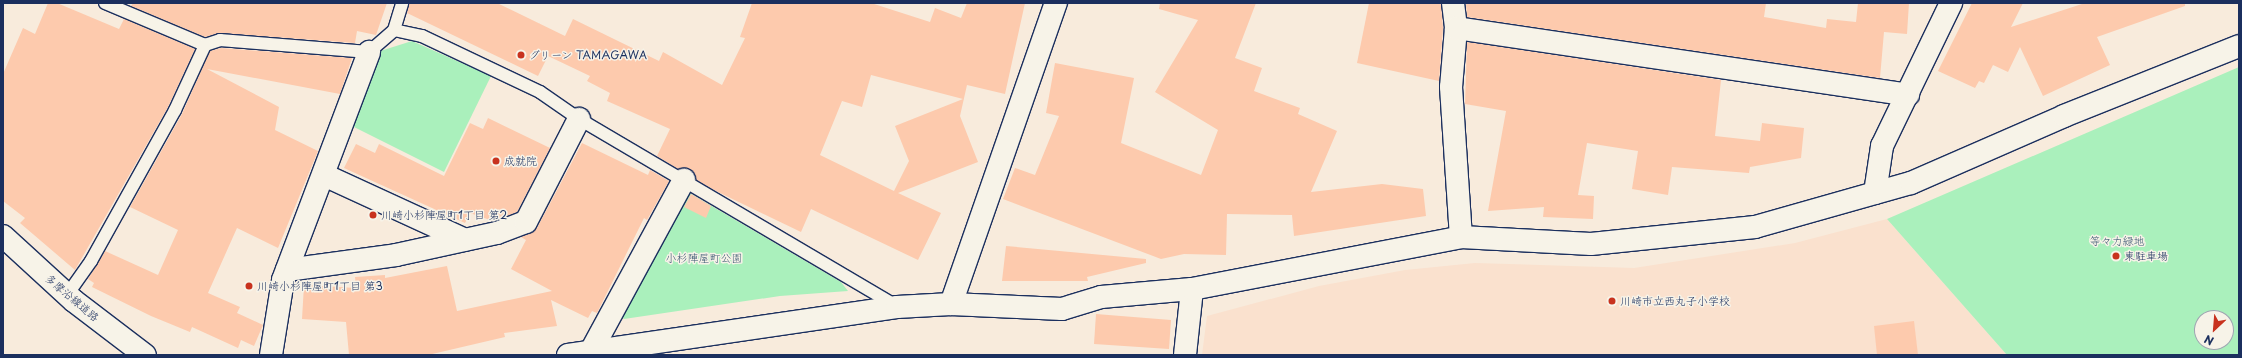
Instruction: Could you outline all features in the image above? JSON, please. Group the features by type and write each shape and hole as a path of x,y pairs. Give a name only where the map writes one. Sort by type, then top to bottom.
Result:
{"street":[{"path":"951,304 1056,3"},
{"path":"1453,3 1456,28 1451,88 1461,237"},
{"path":"1875,193 1882,146 1908,95 1951,3"},
{"path":"1456,28 1908,95"},
{"path":"568,355 897,306 951,304 1062,309 1101,297 1192,289 1461,237 1590,244 1755,226 1910,183 2064,116 2239,46"},
{"path":"271,355 287,270 369,52"},
{"path":"287,270 338,265 496,234 526,222 579,119"},
{"path":"324,175 465,240"},
{"path":"591,351 684,180"},
{"name":"多摩沿線道路","path":"3,236 67,295 145,355"},
{"path":"1185,355 1192,289"}],"lane":[{"path":"105,3 205,46"},
{"path":"67,295 91,261 171,117 205,46 220,40 369,52 394,30 402,3"},
{"path":"394,30 422,36 540,92 579,119 897,306"}],"shaded area":[{"name":"川崎市立西丸子小学校","path":"1887,219 2007,355 1202,355 1207,316 1319,286 1405,270 1475,263 1634,268 1795,243"}],"green space":[{"path":"412,41 491,76 444,172 348,124 374,53"},
{"name":"等々力緑地","path":"2239,67 2239,355 2007,355 1887,219"},
{"name":"小杉陣屋町公園","path":"686,191 841,282 848,291 780,296 624,319 619,315"}],"building":[{"path":"48,3 57,3 119,29 124,19 195,49 168,107 75,270 20,223 25,218 3,201 3,74 23,28 35,34"},
{"path":"133,3 387,3 376,35 357,31 355,43 221,33 205,37 131,6"},
{"path":"409,3 497,3 565,36 573,19 659,61 663,52 722,85 745,38 740,37 752,3 871,3 930,22 935,8 961,18 967,3 1025,3 1005,94 967,85 960,116 978,162 898,193 941,213 918,260 811,209 801,232 718,192 696,180 690,169 678,169 657,156 670,129 607,101 610,93 587,81 590,76 548,56 538,76 407,13","holes":["871,75 963,99 895,126 909,161 894,191 820,155 842,101 862,107"]},
{"path":"1160,3 1256,3 1235,58 1262,68 1254,91 1300,108 1298,114 1337,131 1311,192 1382,184 1423,189 1426,216 1294,236 1292,215 1227,214 1226,255 1184,254 1161,259 1003,199 1015,168 1035,175 1059,116 1046,113 1055,63 1134,78 1121,143 1201,175 1218,130 1155,92 1198,20 1159,9"},
{"path":"1369,3 1441,3 1443,28 1439,81 1357,63"},
{"path":"1466,3 1766,3 1764,17 1826,28 1827,19 1856,22 1858,3 1909,3 1907,34 1884,32 1880,78 1467,17"},
{"path":"1972,3 2023,3 2011,27 2085,3 2185,3 2185,6 2097,37 2110,65 2043,96 2020,47 2008,72 1993,65 1984,83 1979,81 1975,88 1938,71"},
{"path":"1467,42 1721,80 1715,136 1760,141 1762,123 1804,128 1801,158 1750,167 1749,173 1672,167 1668,195 1632,189 1638,151 1587,143 1578,195 1594,196 1593,219 1543,217 1544,207 1488,211 1506,111 1465,104"},
{"path":"221,48 352,58 340,94 207,69 279,107 275,130 318,151 278,248 237,228 208,293 240,307 237,313 263,325 254,346 241,340 238,348 192,327 190,332 151,316 92,287 94,283 88,279 105,251 158,275 178,230 130,207 182,114 210,51"},
{"path":"488,118 550,148 517,212 493,221 470,213 465,223 344,168 356,144 375,153 379,144 444,176 470,123 483,129"},
{"path":"582,143 648,175 650,170 669,181 647,220 644,218 597,313 592,311 588,318 551,300 557,326 504,333 505,337 428,355 349,355 346,322 302,319 304,285 356,288 355,277 385,275 385,278 447,266 457,311 552,291 511,269 526,240 521,237 537,228"},
{"path":"691,194 711,206 706,218 684,207"},
{"path":"1006,246 1146,259 1146,263 1087,277 1088,281 1002,281"},
{"path":"1096,314 1171,320 1169,349 1094,344"},
{"path":"1914,321 1918,355 1877,355 1874,326"}],"place":[{"name":"グリーン TAMAGAWA","path":"521,55"},
{"name":"成就院","path":"496,161"},
{"name":"川崎小杉陣屋町1丁目 第2","path":"373,215"},
{"name":"東駐車場","path":"2116,256"},
{"name":"川崎小杉陣屋町1丁目 第3","path":"249,286"},
{"name":"川崎市立西丸子小学校","path":"1612,301"}]}
